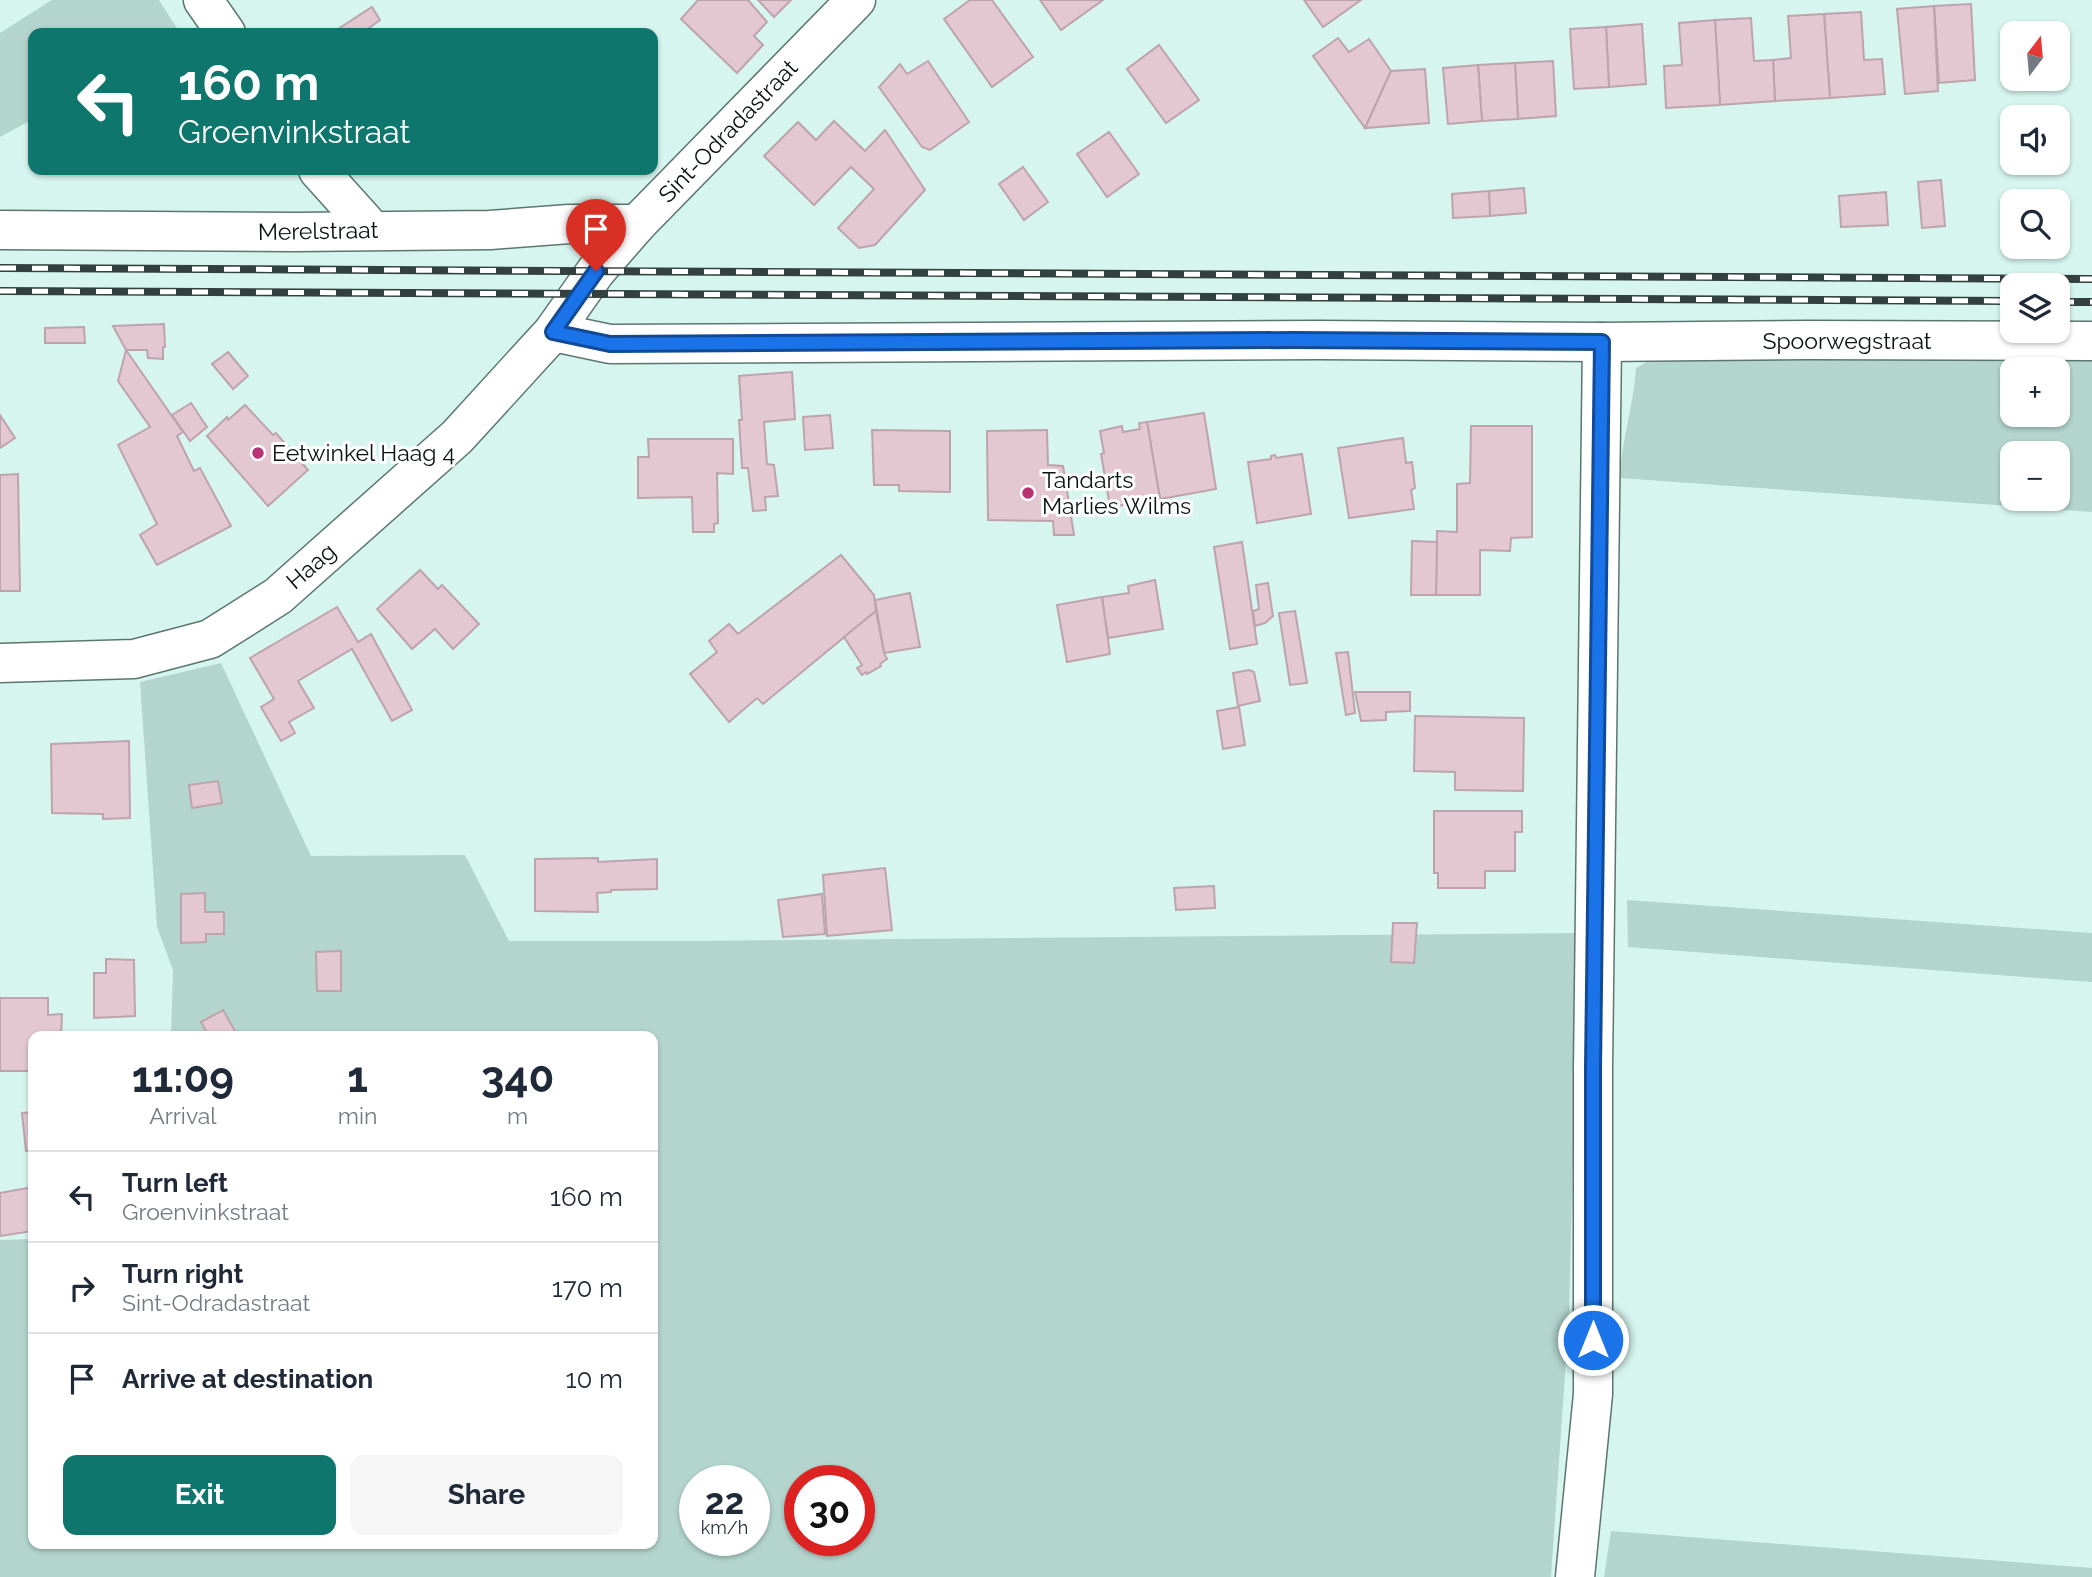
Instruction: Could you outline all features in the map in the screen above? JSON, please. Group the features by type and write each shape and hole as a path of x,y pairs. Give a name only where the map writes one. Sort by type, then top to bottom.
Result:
{"street":[{"path":"203,0 223,28"},
{"name":"Sint-Odradastraat","path":"553,332 596,271 636,223 856,0"},
{"path":"322,175 372,230"},
{"name":"Merelstraat","path":"0,230 490,230 569,224 636,223"},
{"name":"Spoorwegstraat","path":"553,332 610,344 1292,340 2092,341"},
{"name":"Haag","path":"0,663 134,659 210,639 278,596 457,438 553,332"},
{"path":"1575,1577 1593,1394 1593,1068 1602,342"}],"green space":[{"path":"52,0 159,0 177,28 28,28 28,122 0,137 0,33"},
{"path":"1663,353 2092,354 2092,512 2070,510 2070,441 2000,441 2000,505 1620,478 1636,368"},
{"path":"221,663 311,856 465,855 509,941 1578,933 1569,1317 1551,1577 0,1577 0,1240 28,1239 28,1549 658,1549 658,1031 171,1031 173,970 157,927 140,682"},
{"path":"1627,900 2092,933 2092,982 1628,947"},
{"path":"1611,1531 2092,1568 2092,1577 1604,1577"}],"building":[{"path":"698,0 748,0 767,22 754,36 763,45 737,73 681,19"},
{"path":"758,0 791,0 774,17"},
{"path":"970,0 992,0 1033,57 992,87 944,19"},
{"path":"1040,0 1103,0 1061,30"},
{"path":"1304,0 1361,0 1323,27"},
{"path":"1971,4 1975,80 1939,83 1934,6"},
{"path":"1934,6 1938,91 1905,94 1897,9"},
{"path":"372,7 380,20 369,28 340,28"},
{"path":"1861,12 1864,60 1882,59 1885,94 1830,98 1824,14"},
{"path":"1824,14 1830,98 1775,101 1773,60 1791,58 1788,16"},
{"path":"1751,18 1754,61 1773,60 1775,101 1720,105 1715,20"},
{"path":"1715,20 1720,105 1666,108 1664,66 1682,65 1679,23"},
{"path":"1642,24 1646,84 1609,87 1606,27"},
{"path":"1606,27 1609,87 1574,89 1570,29"},
{"path":"1338,38 1349,52 1369,39 1391,71 1365,128 1313,56"},
{"path":"1159,45 1199,100 1166,123 1127,69"},
{"path":"928,61 969,122 930,150 922,147 879,87 900,64 907,74"},
{"path":"1553,61 1556,116 1518,119 1515,63"},
{"path":"1515,63 1518,119 1482,121 1478,65"},
{"path":"1478,65 1482,121 1448,124 1443,68"},
{"path":"1425,69 1429,123 1365,128 1391,71"},
{"path":"834,121 865,151 885,130 925,190 875,245 859,248 838,228 874,189 851,167 814,205 764,156 798,122 816,140"},
{"path":"1109,132 1139,174 1107,197 1077,154"},
{"path":"1023,167 1048,202 1024,220 999,184"},
{"path":"1941,180 1945,226 1922,228 1918,182"},
{"path":"1524,188 1526,213 1490,216 1489,191"},
{"path":"1489,191 1490,216 1453,218 1452,194"},
{"path":"1886,192 1888,225 1841,227 1839,196"},
{"path":"164,324 163,359 148,358 147,350 126,350 113,326"},
{"path":"84,327 85,343 45,343 45,328"},
{"path":"126,350 183,432 177,436 194,471 200,468 231,526 157,565 140,535 157,524 118,445 150,427 118,381"},
{"path":"228,352 248,376 233,389 212,364"},
{"path":"792,372 795,419 764,422 767,464 774,465 778,496 765,497 766,510 753,511 748,468 742,468 739,376"},
{"path":"191,403 207,427 190,441 172,415"},
{"name":"Eetwinkel Haag 4","path":"245,405 273,435 276,433 308,470 268,506 207,436"},
{"path":"1204,413 1216,489 1160,499 1147,422"},
{"path":"0,415 15,438 0,448"},
{"path":"830,415 833,448 805,450 803,417"},
{"path":"1147,422 1160,499 1110,507 1100,431 1122,426 1123,432 1140,429 1139,423"},
{"path":"1471,426 1532,426 1532,537 1511,538 1510,551 1480,550 1480,595 1436,595 1437,531 1457,532 1457,484 1470,483"},
{"path":"872,430 950,431 950,492 899,491 899,485 874,485"},
{"name":"Tandarts Marlies Wilms","path":"1047,430 1048,465 1063,466 1074,535 1054,535 1053,521 988,520 987,431"},
{"path":"1403,438 1406,463 1412,462 1415,488 1411,490 1414,509 1349,518 1338,448"},
{"path":"648,439 733,439 733,474 717,473 718,523 714,524 714,532 693,532 692,497 638,498 638,457 649,457"},
{"path":"1302,454 1311,514 1257,523 1248,462 1271,459 1271,456 1275,455 1276,458"},
{"path":"18,474 20,591 0,591 0,475"},
{"path":"1412,541 1437,542 1436,595 1411,595"},
{"path":"1242,542 1257,644 1230,649 1214,547"},
{"path":"841,555 874,595 876,611 763,704 757,698 729,722 690,674 717,652 709,641 729,624 738,634"},
{"path":"420,570 438,589 442,585 479,624 453,649 435,629 412,649 377,609"},
{"path":"1155,580 1163,629 1108,638 1102,597 1129,593 1128,586"},
{"path":"1268,583 1273,616 1265,623 1255,626 1253,611 1259,609 1256,585"},
{"path":"910,593 920,647 884,653 875,600"},
{"path":"1102,597 1110,654 1067,662 1057,605"},
{"path":"337,607 358,642 371,634 412,710 392,721 352,649 298,681 314,708 289,722 295,733 281,741 261,707 274,699 250,658"},
{"path":"876,611 887,659 881,666 862,675 857,668 862,665 844,637"},
{"path":"1295,611 1307,683 1290,685 1279,613"},
{"path":"1348,652 1355,713 1346,715 1336,653"},
{"path":"1249,670 1254,672 1260,701 1238,706 1233,673"},
{"path":"1355,692 1410,692 1410,711 1386,712 1386,720 1361,721"},
{"path":"1239,707 1245,745 1223,749 1217,711"},
{"path":"1415,716 1524,718 1523,791 1455,790 1455,772 1414,771"},
{"path":"129,741 130,818 103,819 103,814 52,813 51,744"},
{"path":"218,781 222,803 192,808 189,785"},
{"path":"1434,811 1522,811 1522,832 1515,832 1515,871 1485,871 1485,888 1438,888 1438,873 1434,873"},
{"path":"598,858 598,862 657,859 657,889 597,893 598,912 535,911 535,859"},
{"path":"885,868 892,930 827,936 823,875"},
{"path":"1214,886 1215,908 1176,910 1174,888"},
{"path":"205,893 205,912 224,912 224,934 206,934 206,942 181,943 181,894"},
{"path":"822,894 825,934 783,937 778,900"},
{"path":"1393,923 1417,923 1414,963 1391,962"},
{"path":"341,951 341,991 317,991 316,952"},
{"path":"106,959 134,960 135,1016 94,1018 94,973 106,973"},
{"path":"0,998 48,998 48,1015 62,1014 61,1031 28,1031 28,1071 0,1071"},
{"path":"223,1010 235,1031 206,1031 201,1022"},
{"path":"28,1112 26,1151 22,1113"},
{"path":"28,1188 28,1232 0,1236 0,1193"}],"railway":[{"path":"0,268 2092,279"},
{"path":"0,291 2000,301"},
{"path":"2070,302 2092,302"}],"place":[{"name":"Eetwinkel Haag 4","path":"258,453"},
{"name":"Tandarts Marlies Wilms","path":"1028,493"}],"route":[{"path":"596,271 553,332 610,344 1292,340 1602,342 1593,1068 1593,1340"}]}
